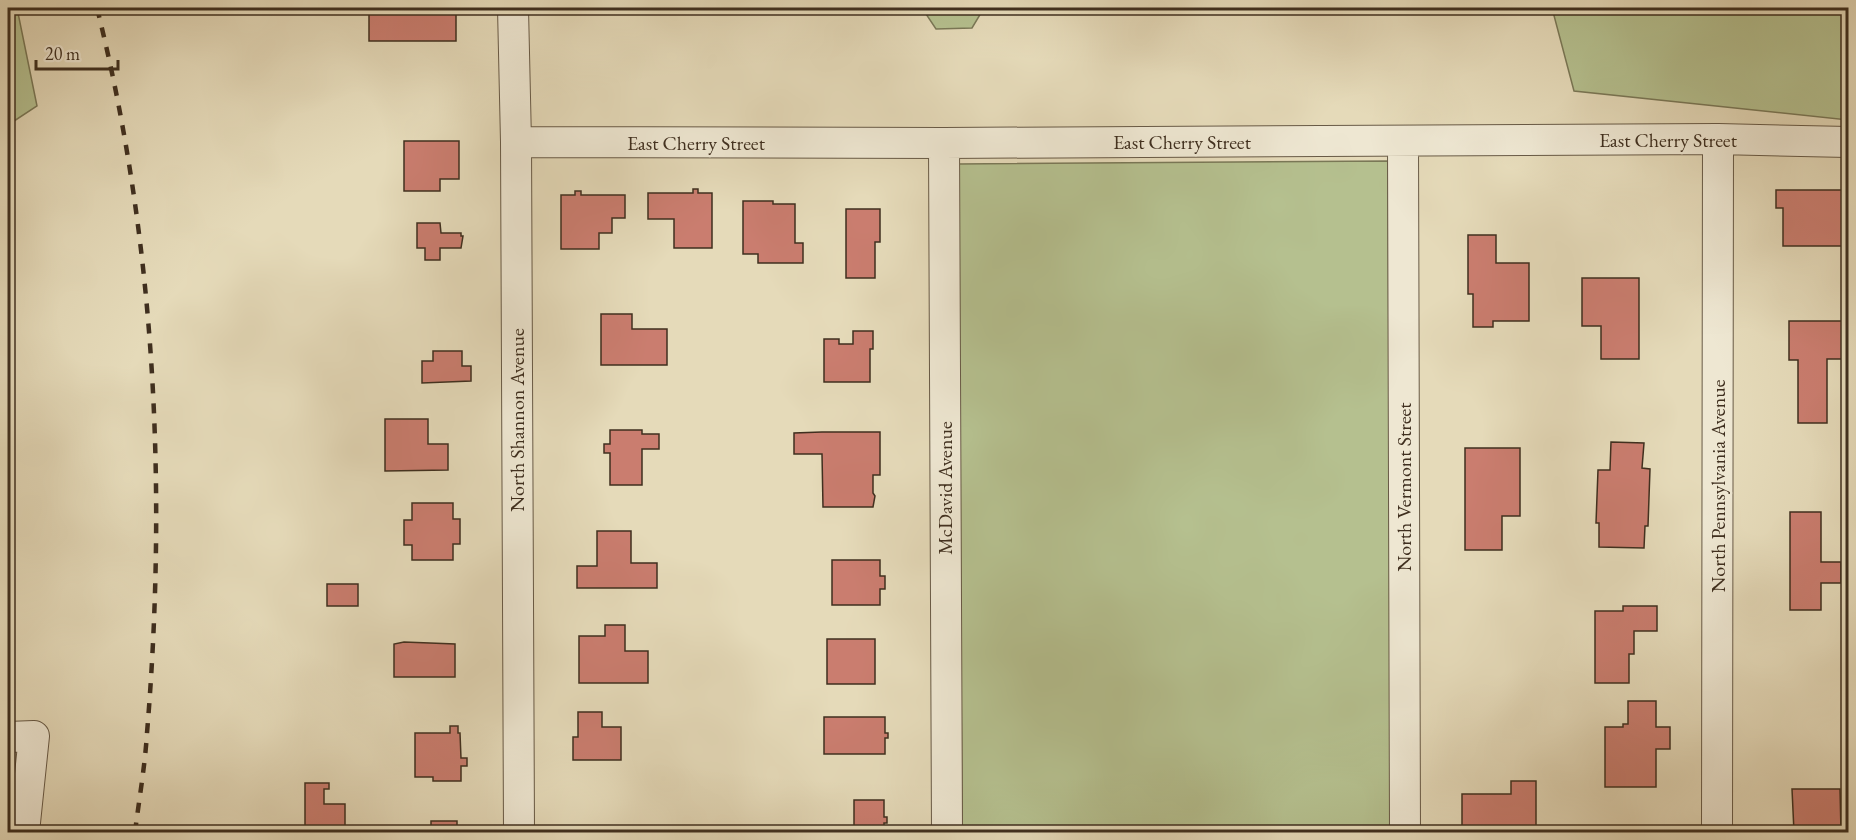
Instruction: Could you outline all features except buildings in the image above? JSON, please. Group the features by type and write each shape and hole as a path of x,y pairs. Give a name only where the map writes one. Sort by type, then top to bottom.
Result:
{"street":[{"name":"North Shannon Avenue","path":"513,8 516,142 519,832"},
{"name":"East Cherry Street","path":"516,142 1403,142 1718,139 1848,142"},
{"name":"North Pennsylvania Avenue","path":"1717,832 1718,139"},
{"name":"North Vermont Street","path":"1403,142 1405,832"},
{"name":"McDavid Avenue","path":"944,143 947,832"},
{"path":"20,737 24,832"}],"green space":[{"path":"8,8 17,8 37,106 8,125"},
{"path":"922,8 984,8 972,28 936,29"},
{"path":"1552,8 1848,8 1848,120 1574,91"},
{"path":"1388,161 1391,832 962,832 958,164"}],"railway":[{"path":"97,8 117,97 133,187 152,368 156,460 153,642 146,745 135,832"}]}
